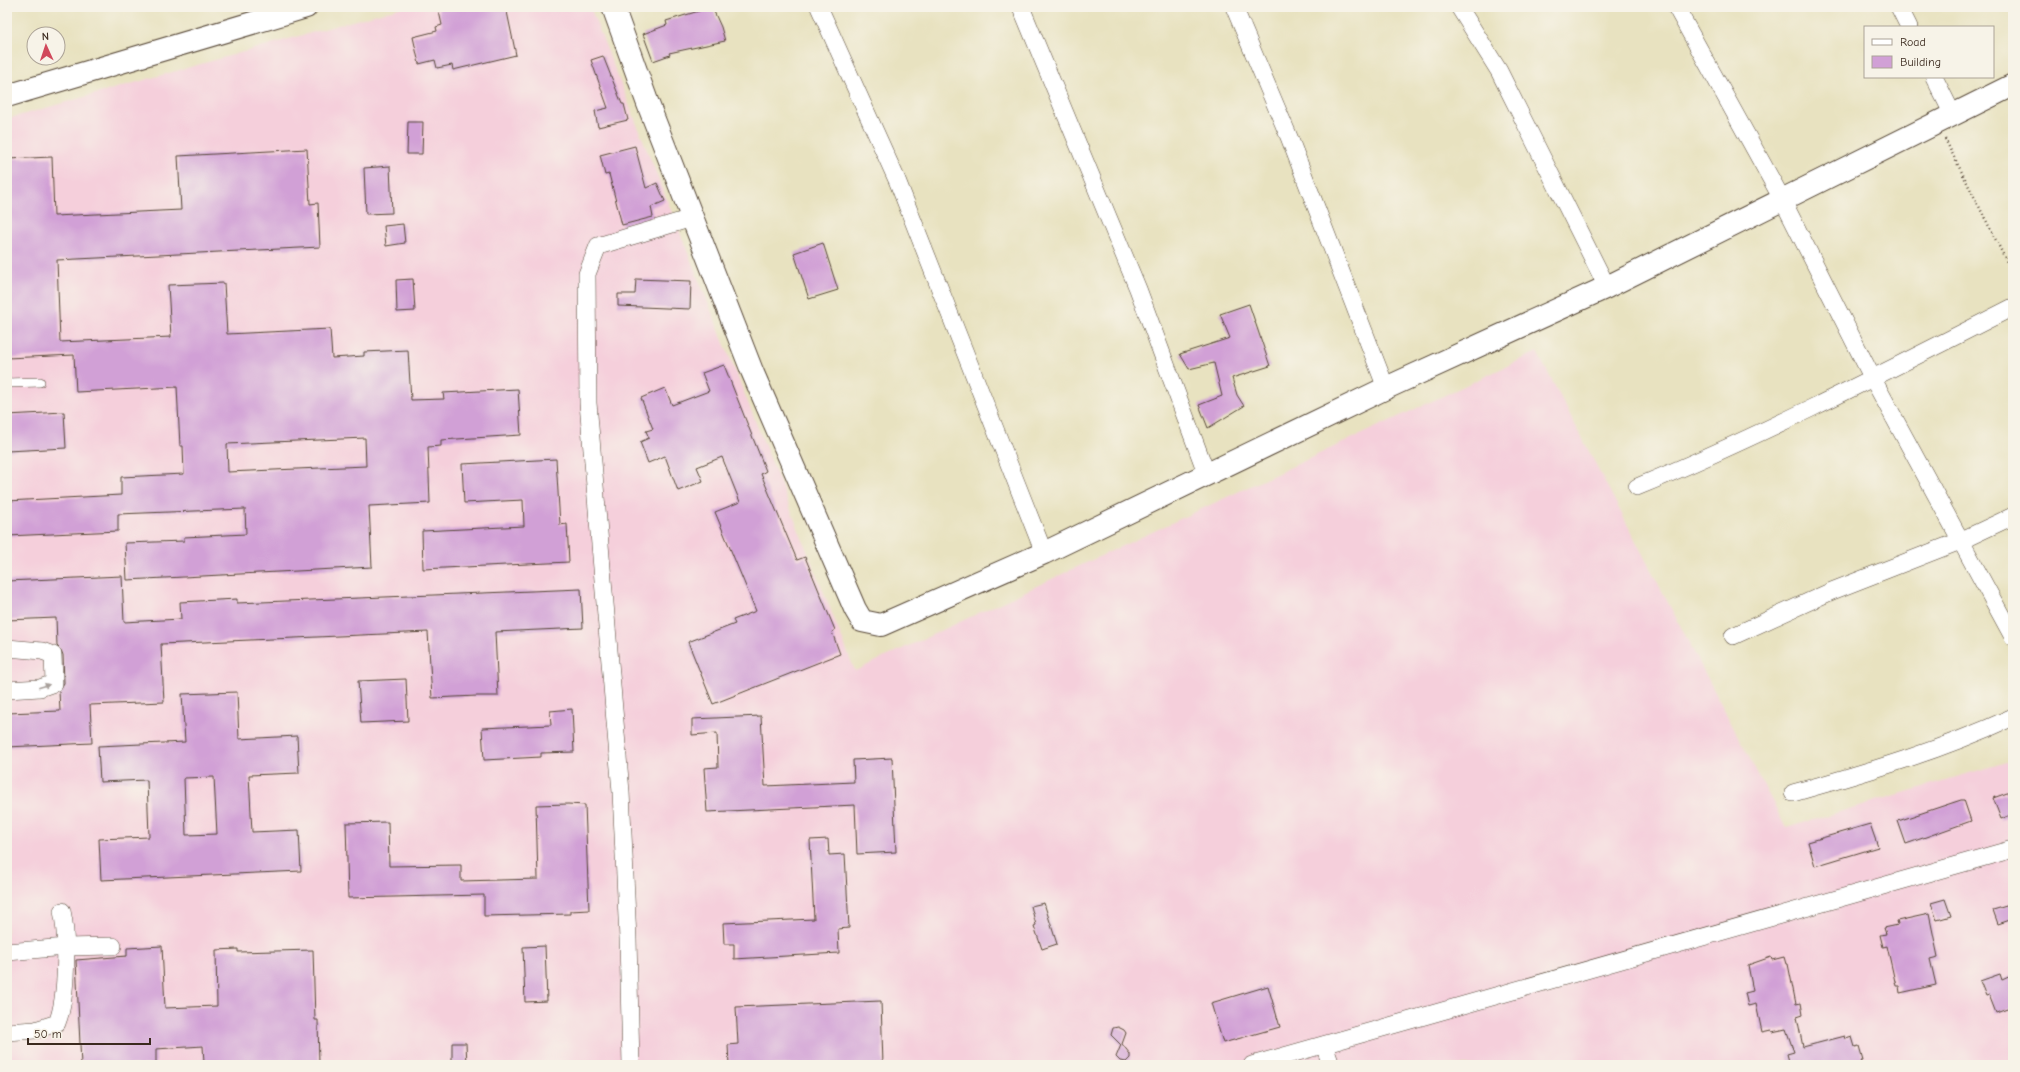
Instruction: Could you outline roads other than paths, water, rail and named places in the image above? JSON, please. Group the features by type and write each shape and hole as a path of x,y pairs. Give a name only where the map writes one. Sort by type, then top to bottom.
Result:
{"main road":[{"path":"7,96 306,7"},
{"path":"614,7 692,218 752,371 852,602 862,620 881,625 1044,553 1386,388 1607,287 2013,85"}],"street":[{"path":"819,7 897,180 1044,553"},
{"path":"1021,7 1138,289 1207,475"},
{"path":"1234,7 1289,138 1386,388"},
{"path":"1460,7 1499,71 1607,287"},
{"path":"1676,7 1782,199 1873,378 2013,637"},
{"path":"1898,7 1908,26"},
{"path":"1934,78 1945,119"},
{"path":"631,1065 628,939 621,792 588,403 587,274 598,246 692,218"},
{"path":"1637,487 1704,460 1873,378 2013,307"},
{"path":"1733,636 1832,591 1960,541 2013,516"},
{"path":"7,648 42,651 53,655 54,683 40,688 7,690"},
{"path":"1793,793 1898,763 1975,734 2013,717"},
{"path":"1252,1065 2013,849"},
{"path":"7,1032 35,1030 57,1023 62,1011 66,947 65,926 62,911"},
{"path":"7,952 66,947 113,946"},
{"path":"1324,1045 1331,1065"}],"lane":[{"path":"7,383 40,382"}]}
